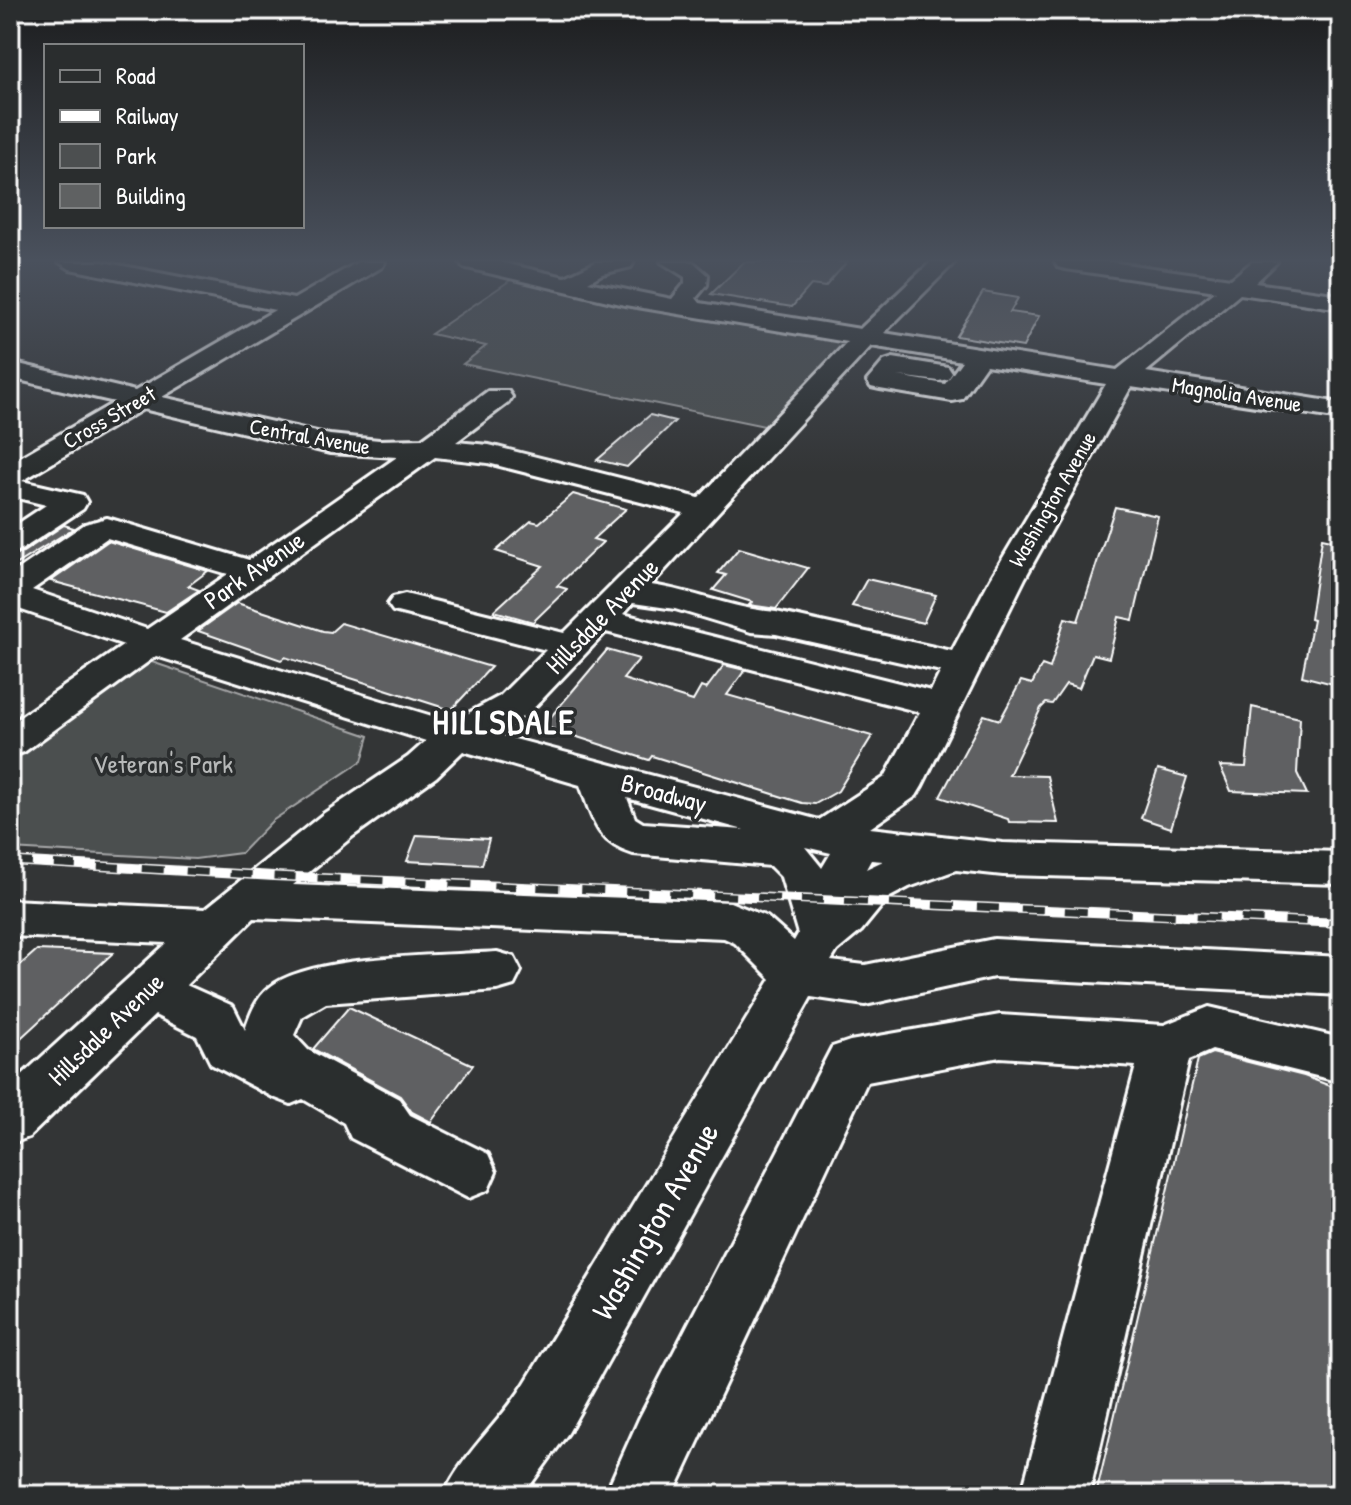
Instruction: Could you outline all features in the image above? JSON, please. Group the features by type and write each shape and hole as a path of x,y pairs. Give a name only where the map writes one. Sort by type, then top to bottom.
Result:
{"street":[{"name":"Cross Street","path":"10,475 254,332"},
{"name":"Magnolia Avenue","path":"830,332 865,338 971,367 1156,381 1341,411"},
{"name":"Hillsdale Avenue","path":"10,1120 229,913 338,825 422,767 456,736 514,705 706,509 871,332"},
{"name":"Washington Avenue","path":"901,786 1008,578 1123,378 1178,332"},
{"name":"Central Avenue","path":"10,370 330,444 379,449 467,450 518,460 706,509"},
{"name":"Park Avenue","path":"10,743 498,397"},
{"path":"10,487 72,502 10,543"},
{"path":"15,601 96,531 107,528 252,571"},
{"path":"625,592 679,599 751,621 969,654"},
{"name":"Broadway","path":"15,601 456,736 743,815 822,843"},
{"path":"405,604 572,646"},
{"path":"599,619 942,706"},
{"path":"597,775 617,827 633,838 822,843 1003,859 1341,868"},
{"path":"812,943 803,874 822,843 870,805 901,786 909,817 926,835 952,853"},
{"name":"Washington Avenue","path":"812,943 822,843"},
{"name":"Washington Avenue","path":"490,1491 545,1410 812,943 845,918 872,886 952,853"},
{"path":"16,925 229,913 730,920 751,930 812,943 865,985 994,958 1341,976"},
{"path":"392,1133 380,1116 290,1066 268,1041 270,1021 281,1006 301,992 322,984 497,971"},
{"path":"148,989 215,1021 229,1049 468,1172"},
{"path":"639,1495 662,1442 850,1063 1000,1036 1167,1047 1209,1028 1341,1060"},
{"path":"1055,1495 1167,1047"}],"green space":[{"path":"833,332 865,338 779,429 463,364 486,346 431,334"},
{"name":"Veteran's Park","path":"146,660 369,736 362,761 272,821 241,853 195,859 10,849 10,764"}],"building":[{"path":"958,332 1031,332 1023,347 956,336"},
{"path":"650,415 675,421 627,467 597,460"},
{"path":"573,494 626,509 593,539 603,542 557,586 567,589 533,622 494,611 543,566 496,551 531,521 539,523"},
{"path":"1115,507 1158,516 1133,620 1119,617 1109,658 1093,654 1079,688 1066,684 1052,704 1046,703 1041,708 1009,775 1047,776 1058,823 1009,822 1008,819 940,797 984,715 1000,720 1021,681 1032,684 1042,665 1050,668 1065,618 1078,621"},
{"path":"64,525 74,528 10,568 10,556 23,552"},
{"path":"1322,538 1341,542 1341,686 1302,676 1313,620 1310,619"},
{"path":"108,541 208,571 188,586 199,590 166,612 51,581"},
{"path":"739,548 808,568 776,609 749,605 752,602 713,590 726,575 718,573"},
{"path":"867,579 936,595 923,623 852,606"},
{"path":"237,603 323,631 331,632 341,623 491,667 451,710 285,657 281,660 198,631"},
{"path":"607,650 639,659 623,679 693,701 701,687 706,689 724,665 745,670 727,695 872,736 838,791 815,804 802,803 652,756 649,760 543,726"},
{"path":"1252,707 1300,718 1297,773 1307,794 1231,791 1220,766 1246,767"},
{"path":"1158,769 1187,777 1171,828 1141,818"},
{"path":"417,835 489,839 482,865 407,861"},
{"path":"37,950 113,953 10,1048 10,974"},
{"path":"349,1007 473,1065 431,1122 412,1112 400,1096 313,1049"},
{"path":"1212,1053 1304,1076 1341,1090 1341,1495 1096,1495 1198,1059"}],"railway":[{"path":"10,861 274,876 1341,923"}],"district":[{"name":"HILLSDALE","path":"504,722"}]}
